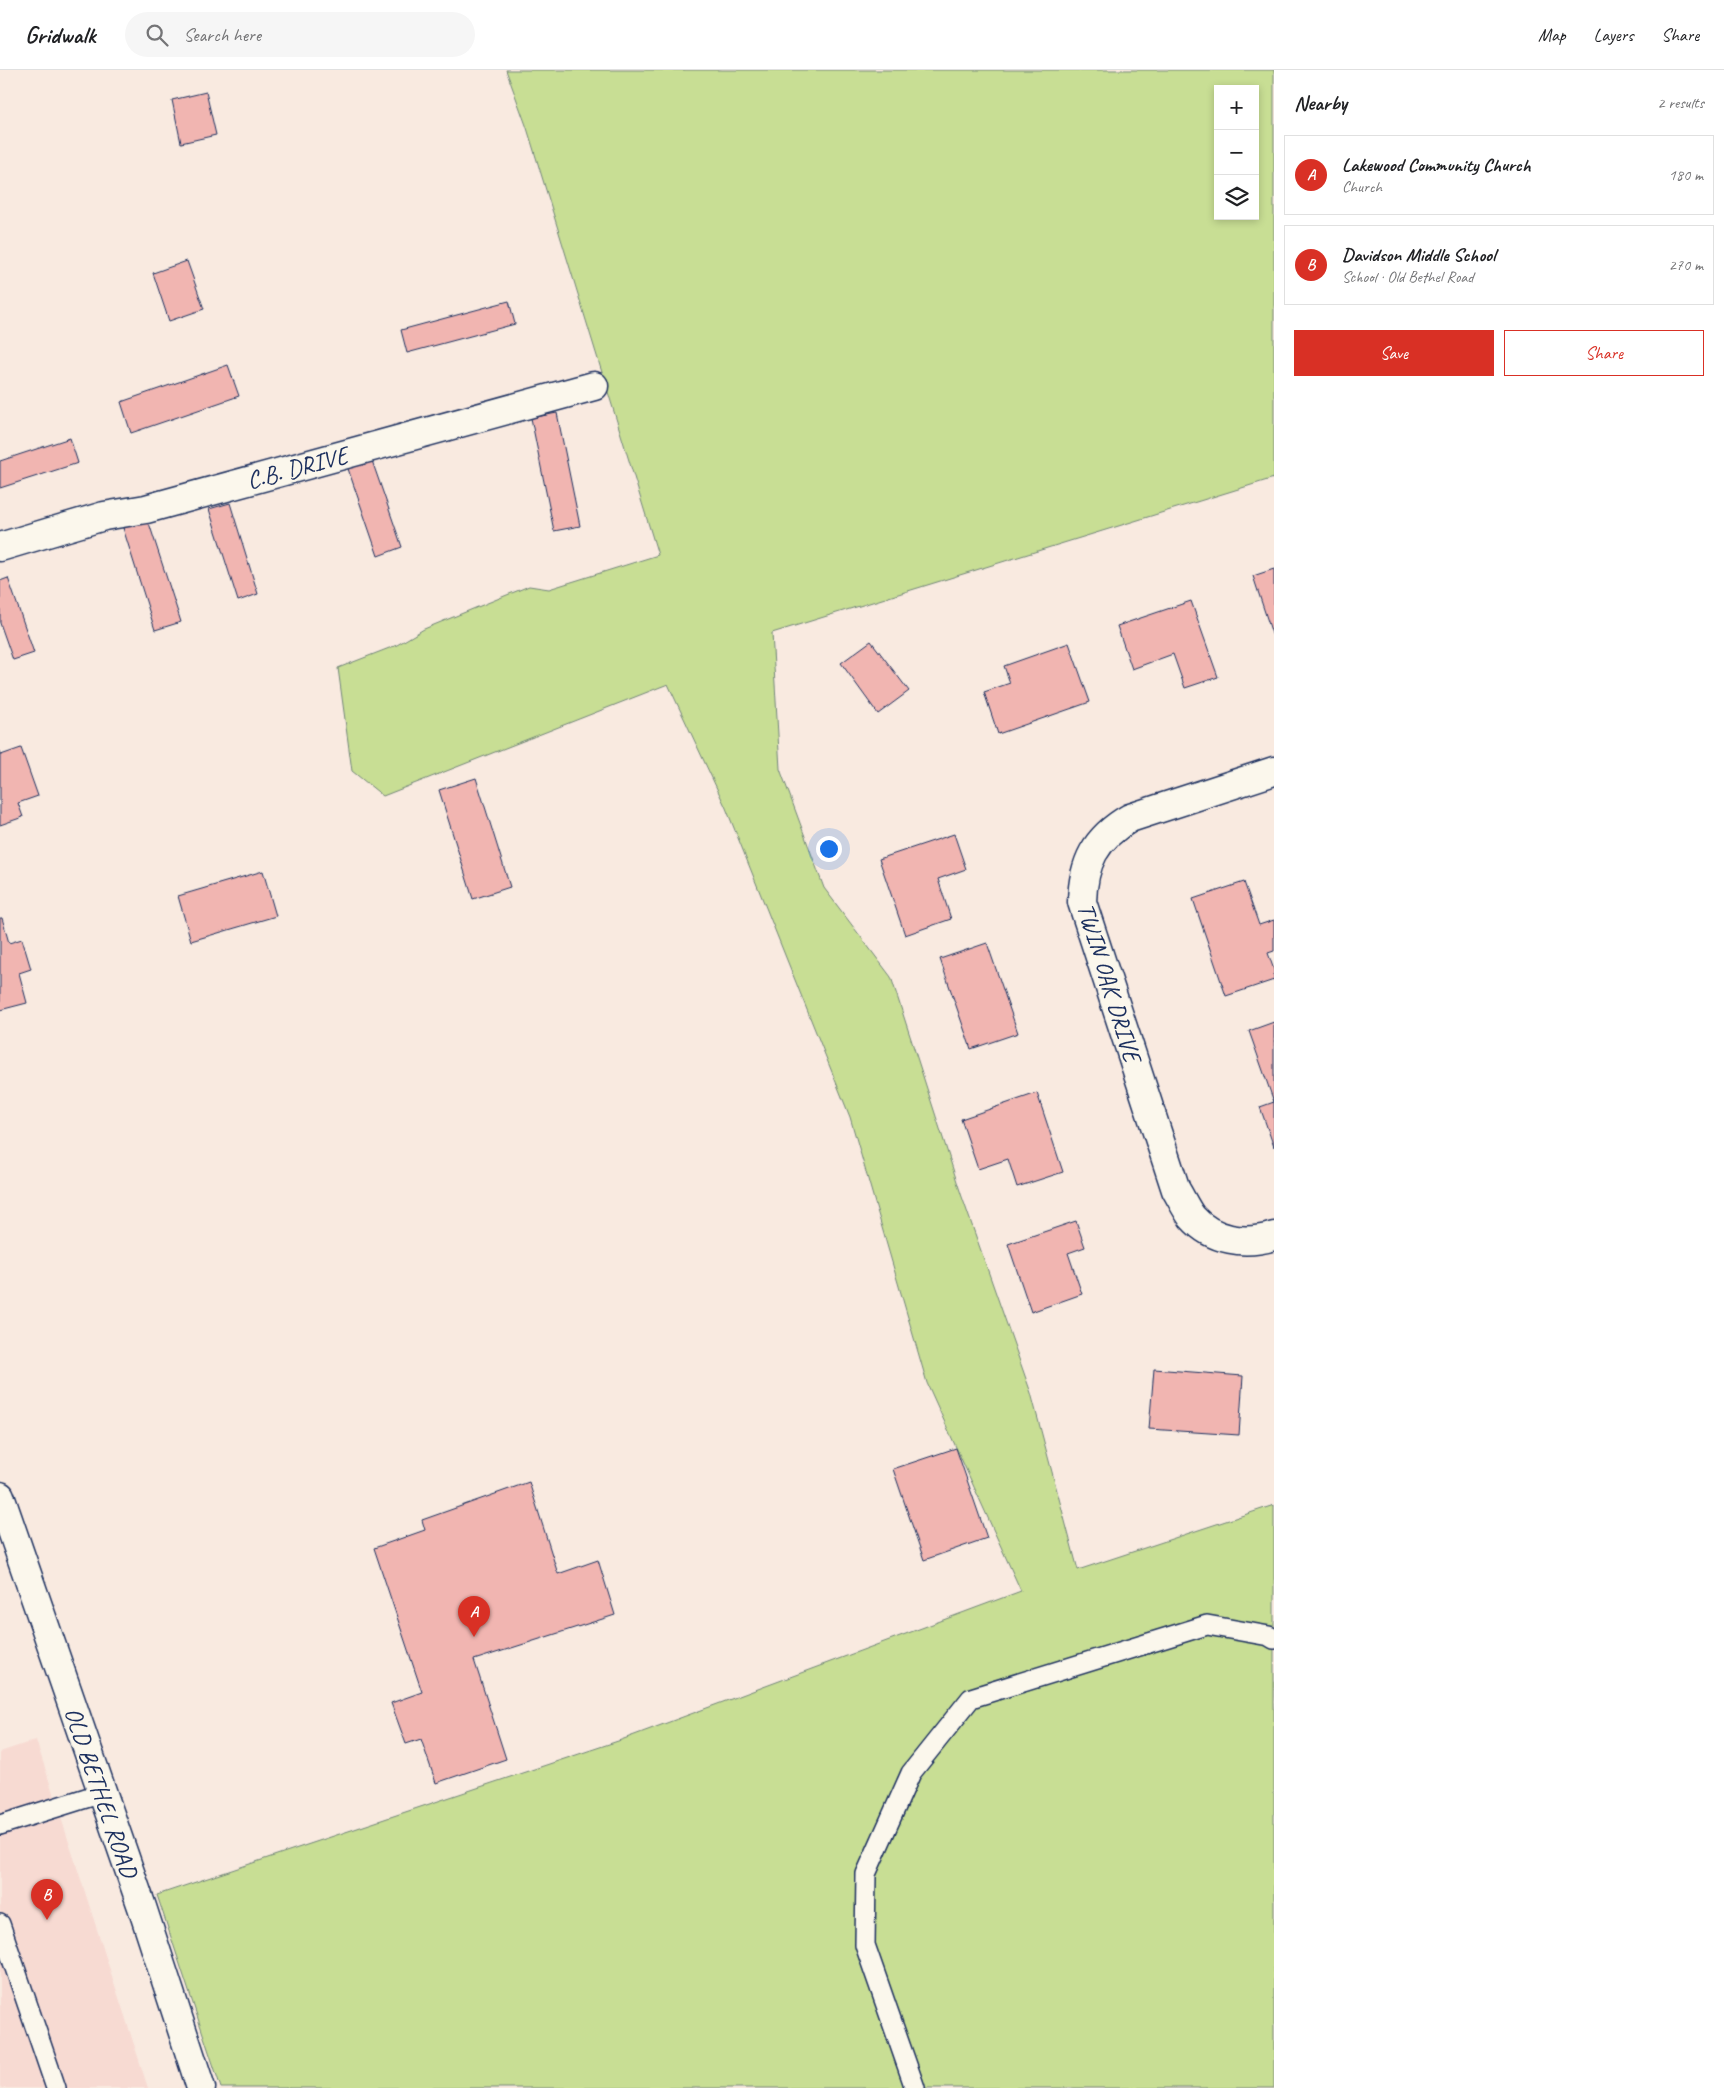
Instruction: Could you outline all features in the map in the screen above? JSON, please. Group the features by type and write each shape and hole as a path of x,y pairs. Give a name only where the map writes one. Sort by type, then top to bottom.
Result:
{"street":[{"name":"C.B. DRIVE","path":"0,547 104,516 146,509 594,386"},
{"name":"TWIN OAK DRIVE","path":"1274,771 1130,818 1119,824 1105,836 1091,856 1082,880 1082,902 1176,1190 1192,1217 1213,1234 1239,1241 1274,1236"},
{"name":"OLD BETHEL ROAD","path":"0,1496 201,2088"}],"lane":[{"path":"915,2088 865,1945 866,1874 911,1772 971,1698 1207,1625 1269,1636 1274,1639"},
{"path":"0,1825 102,1793"},
{"path":"0,1924 56,2088"}],"shaded area":[{"path":"36,1740 148,2088 0,2088 0,1752"}],"green space":[{"path":"506,70 1274,70 1274,478 772,633 780,769 824,888 891,977 961,1194 1031,1393 1078,1570 1274,1505 1274,2088 221,2088 157,1895 621,1740 1021,1591 927,1383 850,1117 726,808 668,684 383,796 352,771 338,668 397,645 424,629 529,586 549,589 658,555 527,128"}],"building":[{"path":"206,92 216,135 181,143 172,100"},
{"path":"187,261 204,309 169,321 153,273"},
{"path":"509,301 515,324 407,353 401,330"},
{"path":"228,365 239,396 131,433 121,402"},
{"path":"557,413 580,526 554,531 531,418"},
{"path":"70,438 78,463 0,488 0,461"},
{"path":"369,452 402,547 378,556 345,460"},
{"path":"230,503 258,594 238,601 209,509"},
{"path":"148,520 181,622 155,630 123,528"},
{"path":"1274,569 1274,640 1253,576"},
{"path":"8,578 34,653 13,660 0,623 0,581"},
{"path":"1191,601 1218,677 1185,688 1173,654 1132,669 1117,626"},
{"path":"871,641 909,691 878,714 841,663"},
{"path":"1069,643 1090,702 998,734 984,692 1010,683 1004,666"},
{"path":"21,748 38,796 18,803 23,817 0,825 0,751 1,755"},
{"path":"476,778 510,887 473,899 439,790"},
{"path":"954,834 966,869 938,879 951,919 905,935 879,859"},
{"path":"263,871 276,916 191,941 178,896"},
{"path":"1244,882 1259,925 1274,920 1274,951 1268,953 1274,970 1274,980 1226,996 1193,899"},
{"path":"0,918 2,918 9,943 22,939 31,969 19,973 27,1003 0,1010"},
{"path":"987,943 1018,1033 971,1049 940,959"},
{"path":"1274,1022 1274,1102 1249,1031"},
{"path":"1037,1093 1063,1172 1017,1187 1008,1159 978,1169 961,1119"},
{"path":"1274,1102 1274,1147 1260,1107"},
{"path":"1076,1221 1085,1247 1068,1253 1082,1294 1031,1312 1008,1244"},
{"path":"1154,1369 1243,1376 1239,1435 1149,1429"},
{"path":"956,1448 987,1538 924,1560 893,1469"},
{"path":"529,1482 558,1574 598,1560 615,1615 474,1660 506,1759 436,1783 421,1739 406,1744 391,1703 422,1692 374,1548 425,1530 422,1520"}],"place":[{"name":"Lakewood Community Church","path":"474,1637"},
{"name":"Davidson Middle School","path":"47,1920"}]}
